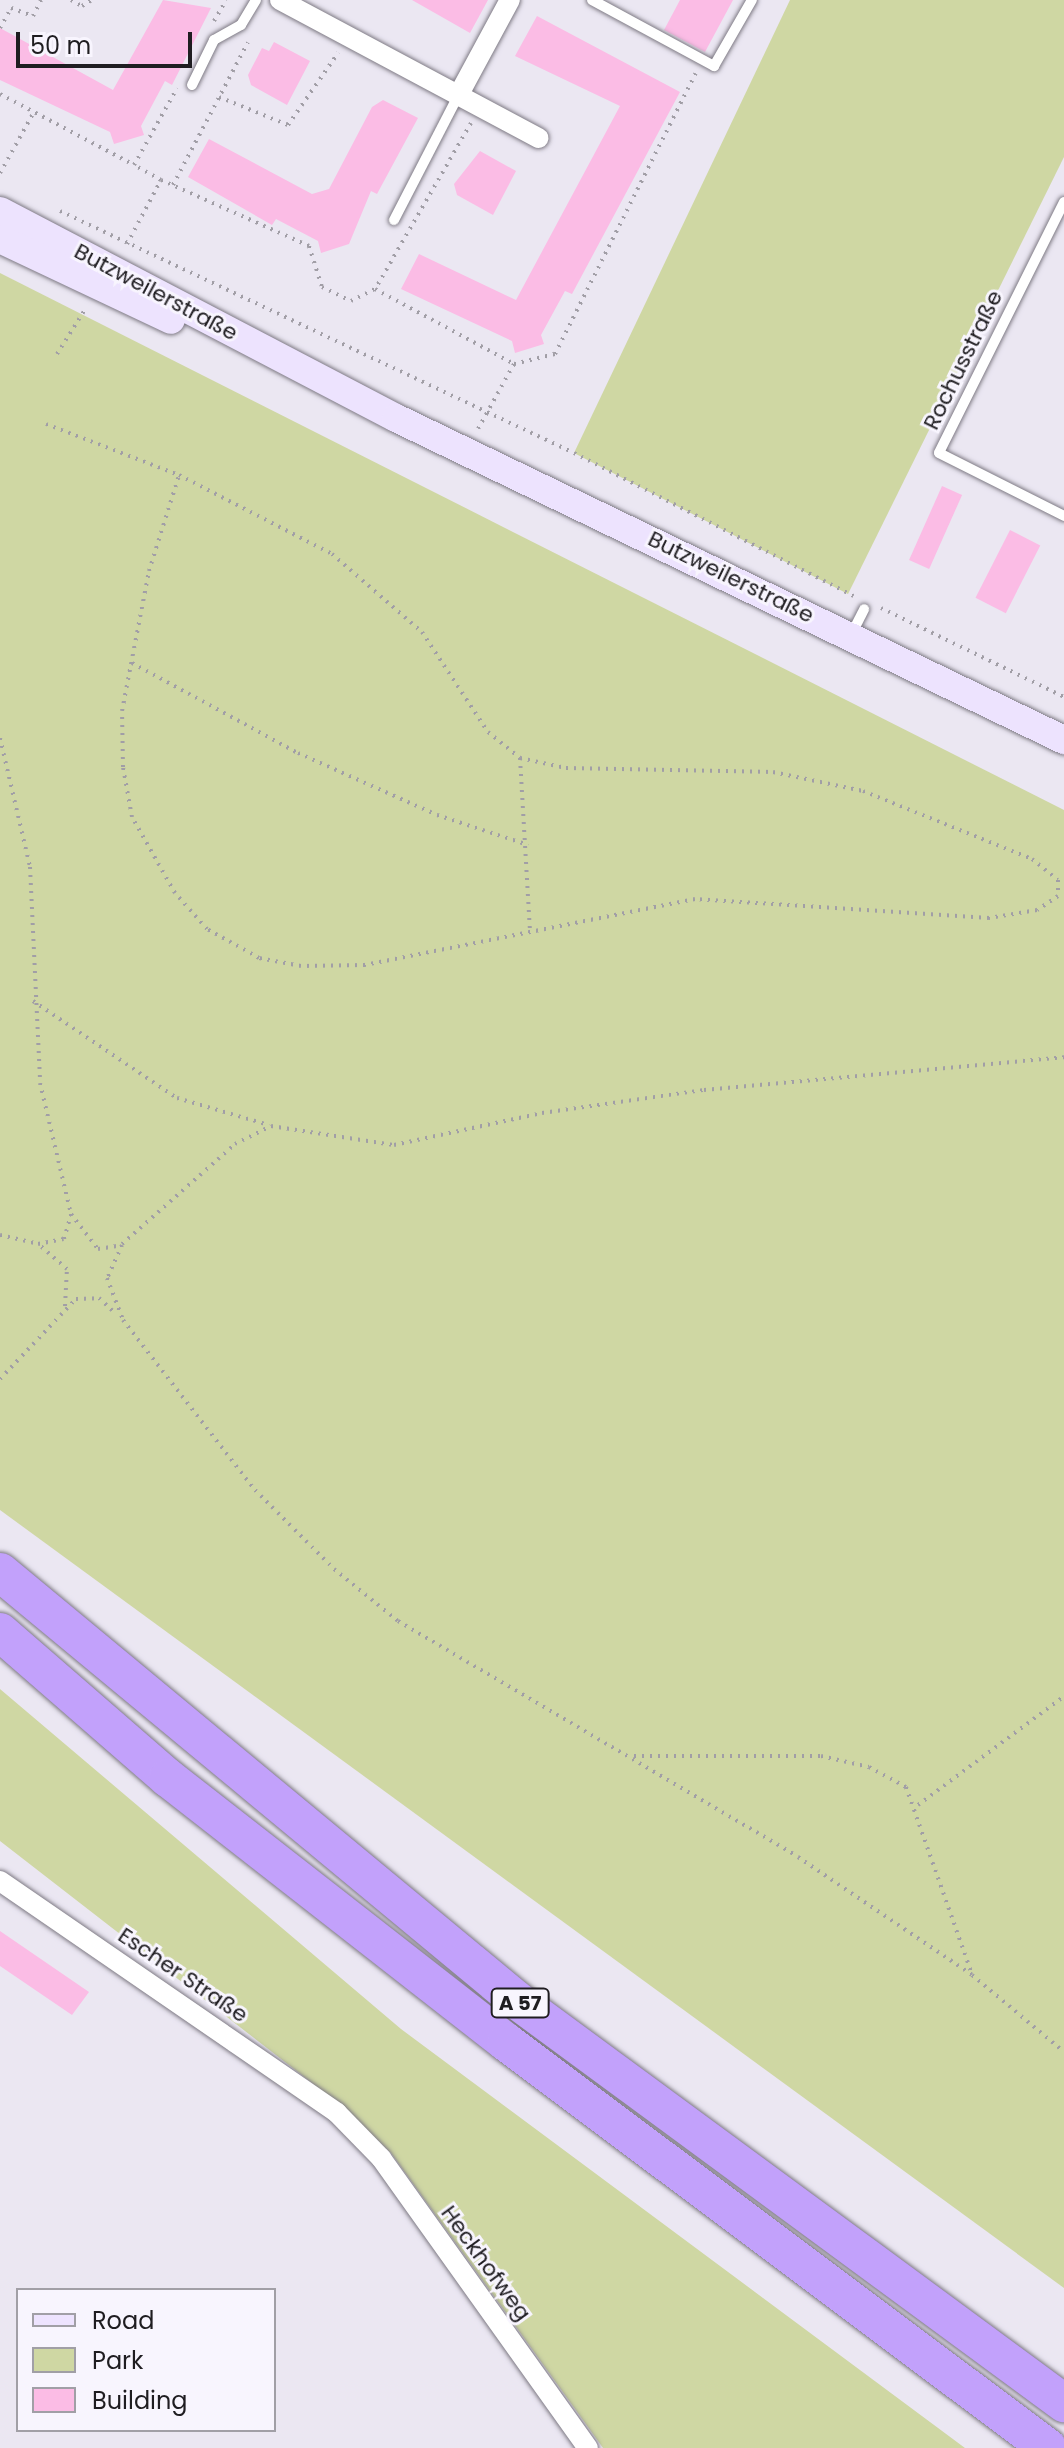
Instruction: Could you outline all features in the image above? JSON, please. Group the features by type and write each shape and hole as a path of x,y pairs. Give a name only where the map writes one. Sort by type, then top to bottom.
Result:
{"highway":[{"name":"A 57","path":"0,1572 515,1999 1064,2403"},
{"name":"A 57","path":"0,1632 168,1778 506,2042 1048,2448"}],"main road":[{"name":"Butzweilerstraße","path":"0,211 105,277"},
{"name":"Butzweilerstraße","path":"0,239 105,277 1064,740"}],"street":[{"path":"280,0 538,138"},
{"path":"458,96 510,0"},
{"name":"Escher Straße","path":"0,1881 337,2113"},
{"name":"Heckhofweg","path":"337,2113 381,2158 588,2448"}],"lane":[{"path":"192,85 214,40 241,25 256,0"},
{"path":"592,0 714,66 752,0"},
{"path":"394,220 458,96"},
{"name":"Rochusstraße","path":"1064,202 939,453 1064,516"},
{"path":"851,635 864,609"}],"path":[{"path":"0,28 11,8 33,16 41,0"},
{"path":"71,0 82,6 92,0"},
{"path":"207,34 226,0"},
{"path":"173,185 255,28"},
{"path":"219,97 288,125 348,37"},
{"path":"375,289 514,364 555,354 703,60"},
{"path":"134,165 185,73"},
{"path":"0,94 161,180 309,246 322,287 351,301 375,289 480,107"},
{"path":"0,173 34,112"},
{"path":"57,354 128,243 161,180"},
{"path":"57,209 485,412 1064,697"},
{"path":"468,452 485,412 514,364"},
{"path":"46,424 179,475 332,554 422,632 488,732 520,758 566,768 773,772 863,791 1032,859 1058,880 1058,896"},
{"path":"179,475 149,571 122,711 132,817 175,893 207,929 259,958 301,966 365,965 695,899 989,918 1037,910 1064,890"},
{"path":"131,663 298,753 437,815 528,845"},
{"path":"0,738 30,867 33,1001 40,1083 71,1214 98,1249 122,1245"},
{"path":"520,758 528,845 530,930"},
{"path":"33,1001 177,1098 271,1126 394,1145 542,1113 704,1090 1064,1057"},
{"path":"123,1320 107,1278 122,1245 235,1144 271,1126"},
{"path":"0,1235 38,1244 64,1239 71,1214"},
{"path":"38,1244 67,1269 65,1306"},
{"path":"0,1379 65,1306 91,1296 123,1320 255,1490 334,1569 398,1621 634,1756 972,1975 1064,2052"},
{"path":"918,1805 1064,1696"},
{"path":"634,1756 821,1756 869,1767 906,1787 918,1805 972,1975"}],"green space":[{"path":"790,0 1064,0 1064,157 848,594 574,453"},
{"path":"0,273 1064,810 1064,2288 0,1510"},
{"path":"0,1689 401,2029 965,2448 603,2448 391,2153 343,2107 0,1841"}],"building":[{"path":"163,0 211,8 172,85 165,81 141,126 144,135 114,144 110,132 0,80 0,28 113,90"},
{"path":"412,0 488,0 470,33"},
{"path":"680,0 733,0 705,52 664,30"},
{"path":"537,16 680,92 572,294 565,291 541,335 544,344 515,353 512,341 401,289 419,254 516,300 620,106 515,56"},
{"path":"274,42 310,61 287,105 251,85 248,75 262,48 269,51"},
{"path":"383,100 418,118 377,194 371,191 349,244 321,253 318,241 276,219 272,225 188,177 209,139 312,194 329,189 372,107"},
{"path":"480,151 516,171 493,215 457,195 454,184"},
{"path":"942,486 962,495 929,569 909,560"},
{"path":"1010,530 1040,545 1006,613 975,598"},
{"path":"0,1931 89,1992 72,2015 0,1966"}]}
